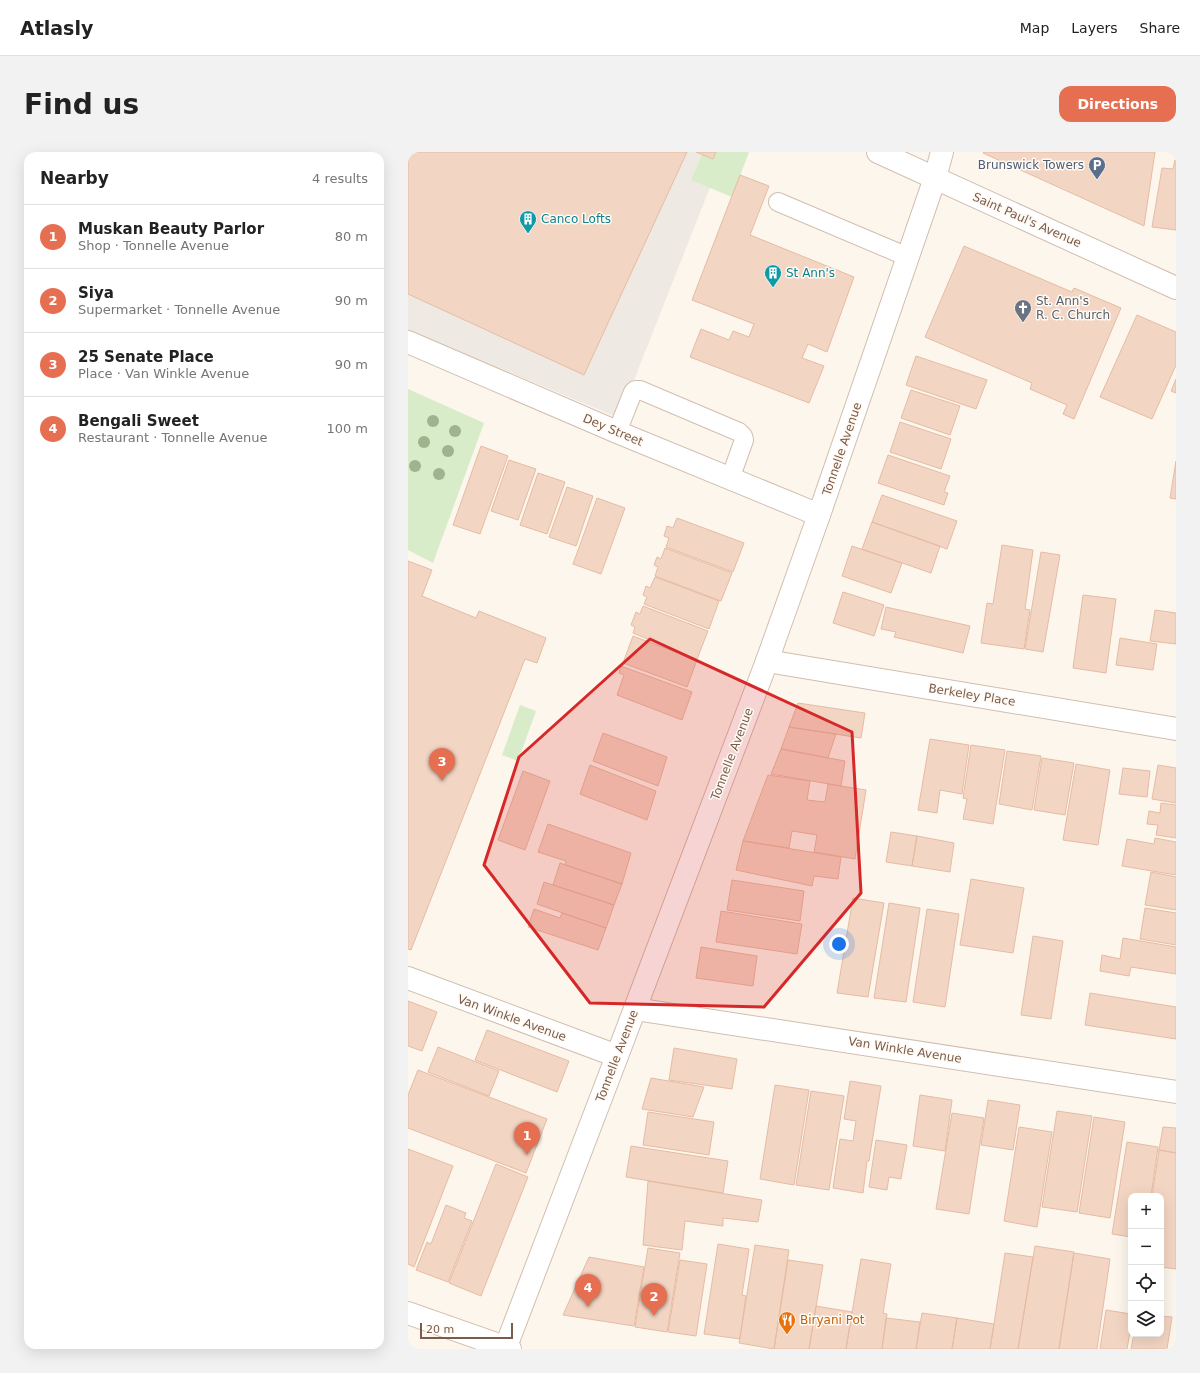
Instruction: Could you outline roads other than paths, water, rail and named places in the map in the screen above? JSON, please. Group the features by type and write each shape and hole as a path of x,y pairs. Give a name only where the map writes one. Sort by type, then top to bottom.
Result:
{"street":[{"name":"Saint Paul's Avenue","path":"878,152 1176,288"},
{"name":"Tonnelle Avenue","path":"506,1349 634,1008 767,661 908,257 935,178 942,152"},
{"name":"Dey Street","path":"408,342 617,432 819,515"},
{"name":"Berkeley Place","path":"767,661 1176,729"},
{"name":"Van Winkle Avenue","path":"408,978 617,1056"},
{"name":"Van Winkle Avenue","path":"634,1008 1176,1092"},
{"path":"408,1313 506,1349"}],"lane":[{"path":"778,202 908,257"},
{"path":"617,432 633,392 635,390 640,390 739,432 743,436 744,440 730,479"}],"place":[{"name":"Brunswick Towers","path":"1097,180"},
{"name":"Canco Lofts","path":"528,234"},
{"name":"St Ann's","path":"773,288"},
{"name":"St. Ann's R. C. Church","path":"1023,323"},
{"name":"25 Senate Place","path":"442,781"},
{"name":"Muskan Beauty Parlor","path":"527,1155"},
{"name":"Bengali Sweet","path":"588,1307"},
{"name":"Siya","path":"654,1316"},
{"name":"Biryani Pot","path":"787,1335"}]}
